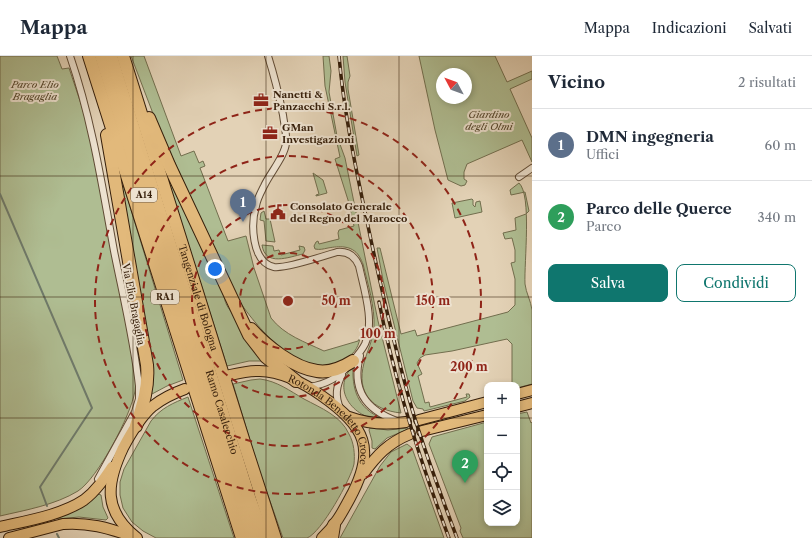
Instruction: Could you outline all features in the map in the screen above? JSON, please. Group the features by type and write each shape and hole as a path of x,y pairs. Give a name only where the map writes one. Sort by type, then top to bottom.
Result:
{"highway":[{"path":"88,56 110,150 147,365 148,379 146,393 136,426"},
{"name":"RA1","path":"88,56 260,535"},
{"name":"Ramo Casalecchio","path":"101,56 227,459 260,535"},
{"name":"Ramo Casalecchio","path":"111,56 260,535"},
{"path":"124,56 169,165 245,329 259,350 279,369 296,380"},
{"name":"Tangenziale di Bologna","path":"124,56 260,535"},
{"path":"234,304 249,327 275,350 299,365 317,371 329,371 342,367 353,361"},
{"path":"332,538 334,525"}],"main road":[{"name":"Rotonda Benedetto Croce","path":"230,375 260,370 296,380 309,387 341,410 349,417 359,431 363,446 364,464 360,479 334,525 322,538"},
{"path":"0,527 62,511 85,499 99,486 118,459 136,426 146,412 158,403 186,389"},
{"path":"520,393 532,390"},
{"path":"419,420 484,403"},
{"path":"520,406 532,403"},
{"path":"422,431 484,416"},
{"path":"349,417 376,424 390,425 404,423"},
{"path":"360,479 385,448 395,441 410,434"},
{"path":"118,459 111,484 112,502 119,520 136,537"},
{"path":"9,538 72,523 100,526 136,537"}],"street":[{"name":"Via Elio Bragaglia","path":"39,517 65,506 83,495 92,486 101,474 135,412 139,399 137,371 101,172 79,82 70,56"},
{"path":"268,56 282,110 286,132 286,143 283,152 257,202 254,225 256,247 263,260 268,265 275,267 288,266 337,252 344,252 352,255 359,266 369,314 367,338 353,361 343,372 330,382 323,385 309,387"},
{"path":"519,177 532,168"},
{"path":"361,350 358,361 357,380 362,397 376,412 404,423"},
{"path":"341,410 336,392 343,372"}],"green space":[{"name":"Parco Elio Bragaglia","path":"0,56 57,56 62,69 69,68 89,131 135,370 135,391 120,430 104,460 86,484 78,491 60,500 0,516"},
{"path":"131,56 144,56 181,156 194,151 199,163 203,161 205,166 200,168 228,241 246,236 254,268 271,318 288,334 324,351 358,341 360,338 356,349 342,361 327,366 312,365 296,358 281,348 267,335 244,308 236,296 157,124"},
{"path":"323,56 329,56 331,71 329,92 337,136 345,158 378,321 401,413 382,408 374,404 365,391 362,383 364,363 372,337 374,320 371,296 363,264 360,258 356,252 349,248 336,247 315,249 314,246 318,241 319,244 339,239 339,230 354,226 348,200 335,159 340,157 325,86"},
{"path":"343,56 347,56 350,76 348,89 359,155 357,156 345,82"},
{"name":"Giardino degli Olmi","path":"419,56 495,56 507,82 532,71 532,79 510,89 532,138 532,162 522,140 467,164 464,172 464,179 467,181 465,185 461,186 448,180 435,130"},
{"path":"162,162 224,293 227,305 263,361 249,361 227,366"},
{"path":"313,173 323,180 327,193 316,196 319,194"},
{"path":"519,183 523,192 511,195 510,190"},
{"path":"124,187 183,380 152,394 122,188"},
{"path":"523,192 525,192 529,211 526,214 525,201"},
{"path":"472,199 475,207 476,202 480,201 482,212 455,218 452,203"},
{"path":"264,211 266,219 270,219 275,242 266,241 264,221 260,220 261,213"},
{"path":"526,214 525,284 532,310 532,384 520,387 520,382 512,382 512,344 507,339 452,351 425,355 420,358 417,363 422,374 418,376 425,403 429,402 430,407 467,397 466,394 469,394 470,397 465,401 424,411 423,409 417,408 413,401 383,280 377,248 380,248 401,334 415,330 417,336 508,312 515,305 515,279 511,263 515,262 515,250 512,238 505,239 503,233 516,230 515,218"},
{"path":"262,245 273,246 274,251 279,250 281,255 300,250 299,246 304,247 305,250 303,254 278,259 268,256 264,252"},
{"path":"351,368 353,368 354,385 359,400 370,412 386,420 366,416 350,404 344,387 345,378"},
{"path":"260,379 278,384 336,417 349,434 352,441 354,464 342,493 320,526 307,538 283,538 259,470 233,384"},
{"path":"188,397 234,538 156,538 143,531 132,522 123,508 120,495 120,482 124,469 151,421 163,409"},
{"path":"527,412 531,423 532,422 532,538 463,538 460,531 461,528 429,444 432,437 484,423 484,526 520,526 520,413"},
{"path":"370,428 388,430 408,429 387,438 375,449 372,448"},
{"path":"407,444 412,448 444,538 340,538 380,466 391,452"},
{"path":"98,494 101,495 103,507 108,518 106,520 79,517 58,519 58,517 83,506"}],"waterway":[{"path":"0,194 92,408 40,487 47,506"},
{"path":"57,534 59,538"}],"railway":[{"path":"339,56 347,120 355,163 394,341 417,425 433,474 457,538"},
{"path":"379,302 385,332 409,421 449,538"}],"place":[{"name":"Nanetti & Panzacchi S.r.l.","path":"261,100"},
{"name":"GMan Investigazioni","path":"270,133"},
{"name":"Consolato Generale del Regno del Marocco","path":"278,212"},
{"name":"DMN ingegneria","path":"243,222"},
{"name":"Parco delle Querce","path":"465,483"}]}
